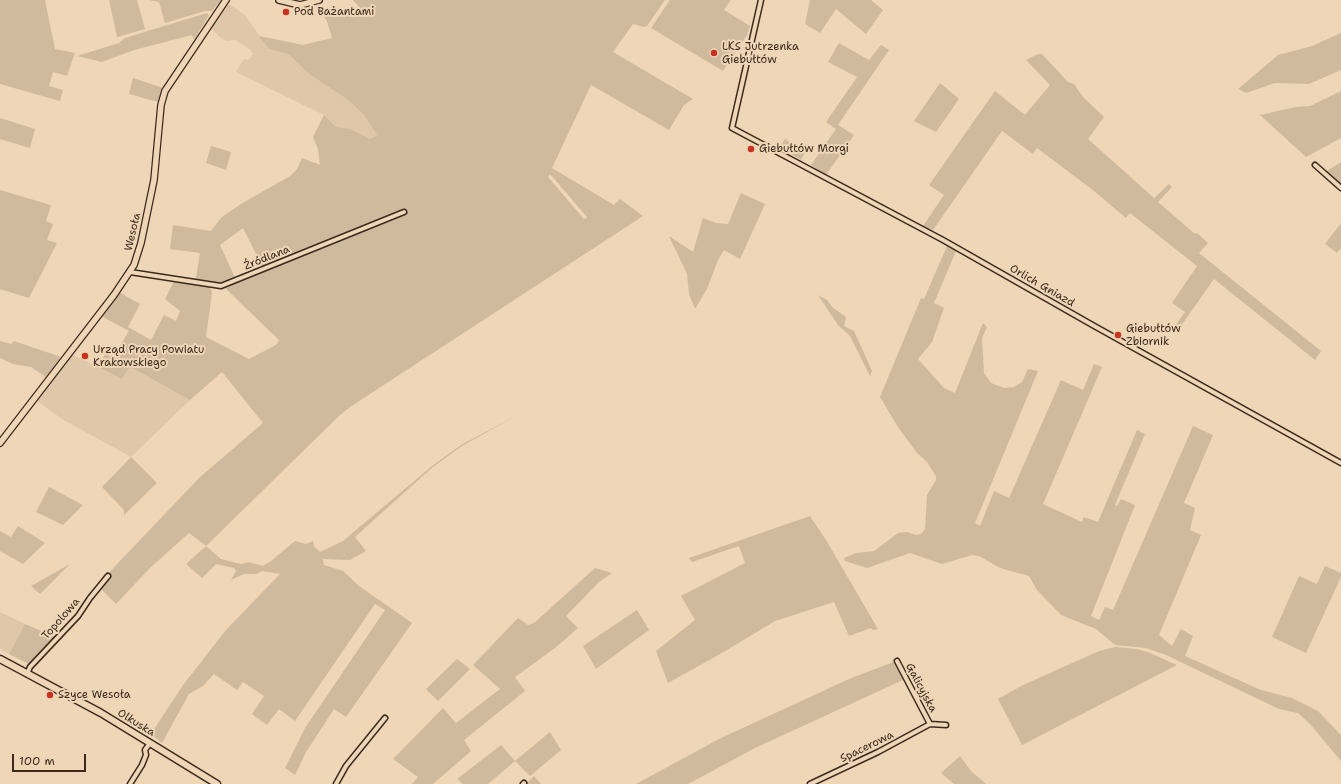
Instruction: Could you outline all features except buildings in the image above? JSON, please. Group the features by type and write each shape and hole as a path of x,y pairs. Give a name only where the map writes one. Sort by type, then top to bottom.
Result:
{"main road":[{"name":"Olkuska","path":"0,659 101,713 217,784"}],"street":[{"name":"Wesoła","path":"0,443 130,272 137,258 141,243 154,180 161,104 166,88 186,61 212,18 226,0"},
{"path":"279,0 300,5 318,0"},
{"name":"Orlich Gniazd","path":"761,0 732,128 953,245 1096,327 1341,463"},
{"path":"1315,165 1341,188"},
{"name":"Źródlana","path":"130,272 221,286 404,212"},
{"name":"Topolowa","path":"27,674 30,667 78,616 108,576"},
{"name":"Galicyjska","path":"897,661 932,724"},
{"path":"336,784 346,766 385,718"},
{"path":"932,724 939,726 946,725"},
{"name":"Spacerowa","path":"810,784 888,747 932,724"},
{"path":"130,784 142,765 146,755 145,750 150,743"}],"shaded area":[{"path":"0,0 45,0 55,49 75,53 67,76 53,72 49,86 63,90 60,101 0,84"},
{"path":"109,0 137,0 145,29 117,37"},
{"path":"149,0 221,0 212,11 205,11 165,23 159,2"},
{"path":"353,0 665,0 647,26 644,27 633,24 613,52 693,99 684,105 669,130 591,85 552,168 614,205 620,199 643,216 350,407 206,546 189,533 150,568 116,604 100,588 100,582 199,478 263,423 222,372 190,400 130,367 122,379 98,367 105,354 113,357 129,331 101,316 119,292 140,304 128,327 151,340 164,315 176,321 180,311 165,299 174,281 195,284 200,253 170,249 173,225 211,231 222,217 241,204 290,176 297,169 302,158 320,165 318,149 313,137 324,115 336,127 351,129 370,139 377,135 363,114 348,100 309,74 288,54 269,49 259,36 303,45 332,38 327,21 320,11 322,8 337,16 347,16 359,7","holes":["550,174 587,217 587,218 584,219 548,177","243,228 264,270 237,282 220,245","224,287 279,340 276,345 249,359 206,337 212,292 210,288"]},
{"name":"LKS Jutrzenka Giebułtów","path":"670,0 731,0 724,10 750,26 747,35 723,71 651,28"},
{"path":"810,0 871,0 883,10 866,34 836,9 820,33 805,24"},
{"path":"229,4 245,15 269,49 288,54 309,74 348,100 363,114 377,135 370,139 351,129 336,127 324,115 236,72 244,59 249,60 253,54 251,50 235,40 226,41 222,39 211,28"},
{"path":"207,13 209,15 194,40 192,35 134,50 102,62 77,56 119,43 125,38"},
{"path":"1341,33 1341,70 1309,84 1275,83 1246,93 1238,89 1278,55 1312,46"},
{"path":"839,43 869,60 881,45 889,50 838,125 854,135 826,175 811,165 836,129 826,122 857,77 828,62"},
{"path":"1038,54 1042,54 1068,82 1074,84 1083,97 1104,117 1088,139 1154,198 1169,184 1172,187 1158,202 1195,234 1197,233 1208,243 1199,253 1321,351 1315,360 1214,279 1176,333 1172,330 1185,312 1172,303 1197,266 1130,213 1126,218 1094,191 1037,148 1033,154 1002,131 933,230 923,226 944,195 929,185 995,91 1025,115 1050,85 1026,60"},
{"path":"133,78 163,88 158,102 129,94"},
{"path":"940,83 959,99 936,132 914,121"},
{"path":"1341,91 1341,138 1306,157 1260,115 1296,107 1310,106"},
{"path":"0,118 35,129 30,148 0,139"},
{"path":"785,139 805,152 801,160 780,147"},
{"path":"211,146 231,152 226,170 206,163"},
{"path":"1341,162 1341,191 1322,174"},
{"path":"0,190 51,205 46,221 53,224 47,240 57,243 29,298 0,289"},
{"path":"741,193 765,204 740,259 724,250 718,260 707,289 695,309 689,294 687,274 669,236 693,252 703,218 716,223 728,224"},
{"path":"1341,223 1341,248 1337,253 1325,244"},
{"path":"947,246 956,251 934,303 944,308 932,342 918,359 944,388 955,393 983,323 987,327 982,338 984,373 991,383 1004,388 1014,387 1022,382 1028,369 1038,371 975,523 980,526 994,491 1009,498 1061,380 1083,390 1094,364 1102,367 1043,504 1082,522 1084,517 1098,522 1137,430 1145,434 1115,505 1117,506 1121,499 1135,505 1091,616 1099,620 1105,607 1113,610 1193,426 1213,435 1184,503 1195,508 1190,530 1201,535 1159,635 1172,646 1181,629 1193,636 1185,656 1261,690 1292,698 1318,711 1341,735 1341,761 1310,724 1298,713 1279,709 1166,655 1146,648 1115,645 1096,629 1061,615 1037,590 1029,576 1000,568 979,556 972,555 942,564 910,553 867,568 845,561 844,558 856,553 874,551 898,533 907,532 916,535 921,534 925,529 927,495 936,480 936,476 927,462 917,453 898,427 880,397 921,298 924,299"},
{"path":"818,295 827,300 832,307 846,317 844,326 854,331 872,371 870,376 850,336 838,325"},
{"path":"0,341 11,344 14,341 61,357 46,377 31,367 13,364 0,358"},
{"path":"71,354 122,379 130,367 190,400 131,457 62,419 37,401"},
{"path":"518,415 462,446 433,467 406,491 355,537 366,551 350,560 323,559 324,565 343,571 359,586 412,623 346,717 334,709 306,752 295,775 285,768 305,728 385,610 375,604 295,721 279,709 267,725 252,714 264,696 243,682 237,690 214,674 203,686 189,694 162,743 151,734 183,685 226,630 280,574 262,571 257,574 244,574 231,580 236,571 234,568 216,564 202,578 186,564 206,546 221,559 241,564 249,562 263,566 295,541 306,544 313,541 314,546 320,552 343,541 432,466 461,445"},
{"path":"131,457 157,483 124,515 124,510 102,487"},
{"path":"49,487 83,505 63,525 36,512"},
{"path":"810,516 826,540 878,629 873,630 871,628 849,636 834,602 775,621 668,683 656,651 695,620 681,596 745,563 739,546 692,562 689,558"},
{"path":"18,526 45,543 23,564 0,551 0,531 11,537"},
{"path":"70,564 40,594 31,586"},
{"path":"1325,566 1341,573 1341,577 1306,653 1272,637 1299,576 1317,584"},
{"path":"595,568 612,573 599,582 566,616 578,628 555,648 515,677 525,691 464,740 471,751 433,784 412,784 418,777 393,759 443,708 456,723 500,689 473,665 518,618 528,625 534,623"},
{"path":"637,610 649,630 596,669 583,646"},
{"path":"0,612 25,624 9,654 0,649"},
{"path":"25,624 55,637 29,664 9,654"},
{"path":"1115,647 1137,649 1177,665 1022,745 998,699 1021,686 1099,651"},
{"path":"457,659 470,669 438,701 426,689"},
{"path":"896,661 903,680 755,748 688,784 636,784 719,739 849,679"},
{"path":"550,732 561,750 530,776 515,761"},
{"path":"501,745 515,761 488,784 463,784 457,779"},
{"path":"960,756 971,771 986,784 954,784 941,773"},
{"path":"534,776 541,784 526,784"}],"place":[{"name":"Pod Bażantami","path":"286,12"},
{"name":"LKS Jutrzenka Giebułtów","path":"714,53"},
{"name":"Giebułtów Morgi","path":"751,149"},
{"name":"Giebułtów Zbiornik","path":"1118,335"},
{"name":"Urząd Pracy Powiatu Krakowskiego","path":"85,356"},
{"name":"Szyce Wesoła","path":"50,695"}]}
